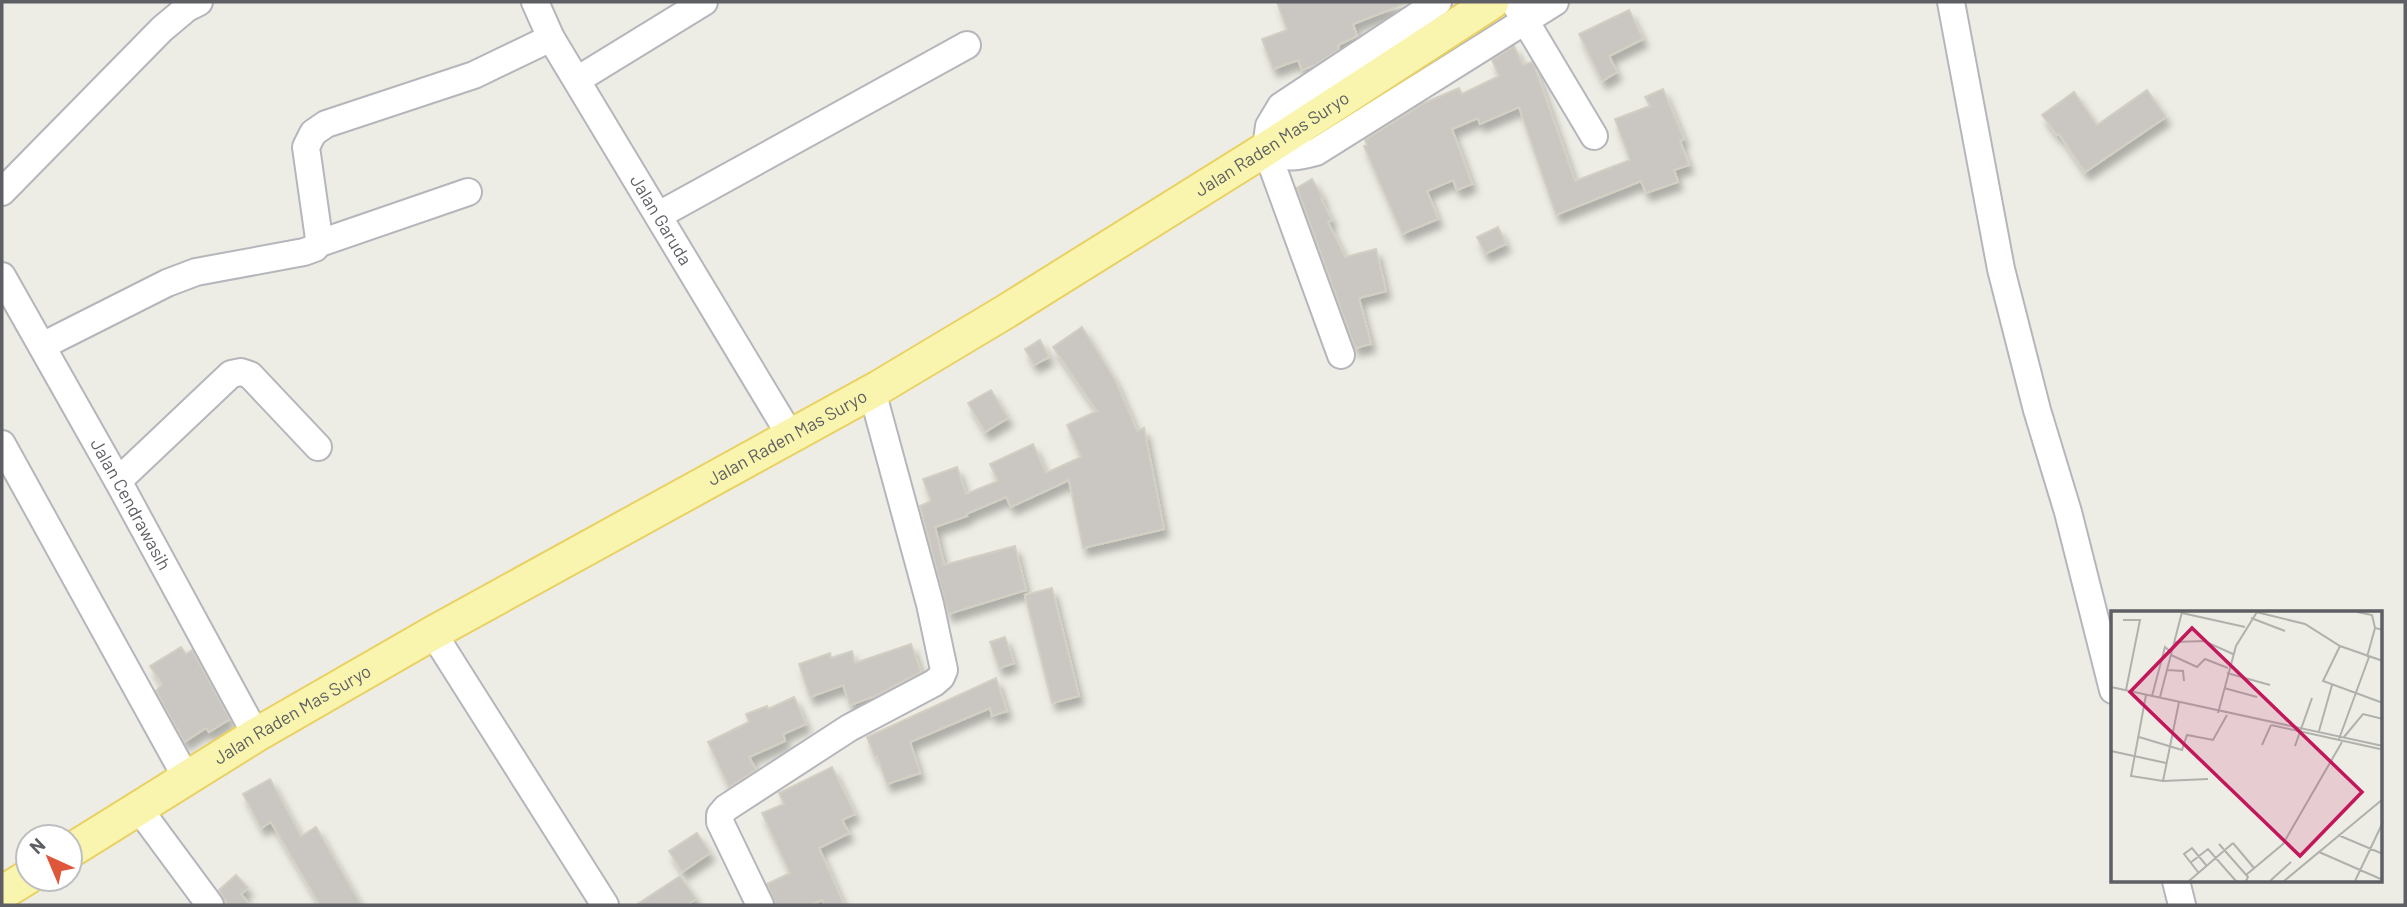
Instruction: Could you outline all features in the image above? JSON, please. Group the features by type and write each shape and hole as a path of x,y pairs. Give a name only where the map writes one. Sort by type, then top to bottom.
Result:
{"main road":[{"name":"Jalan Raden Mas Suryo","path":"84,842 256,735 433,633 872,391 1005,313 1266,149 1492,2"}],"street":[{"path":"2,192 162,29 187,8 199,2"},
{"name":"Jalan Garuda","path":"535,2 551,38 790,436"},
{"path":"577,80 704,2"},
{"path":"1341,355 1266,149 1269,125 1281,106 1438,2"},
{"path":"1266,149 1284,158 1297,158 1316,152 1520,11 1555,2"},
{"path":"1951,2 2001,269 2068,512 2111,682"},
{"path":"1520,11 1594,136"},
{"path":"42,346 167,283 196,272 315,248 319,239 306,147 313,133 326,124 474,75 551,38"},
{"path":"659,215 967,45"},
{"path":"317,244 468,192"},
{"name":"Jalan Cendrawasih","path":"2,276 15,323 42,346 256,735"},
{"path":"118,481 231,374 241,372 250,375 318,447"},
{"path":"760,905 720,822 720,815 726,808 849,728 934,683 944,670 930,604 872,391"},
{"path":"2,444 187,779"},
{"path":"433,633 605,905"},
{"path":"139,809 211,905"},
{"path":"2176,883 2182,905"}],"building":[{"path":"1277,2 1409,2 1353,24 1357,36 1338,45 1339,49 1315,65 1302,70 1298,60 1273,69 1262,39 1287,30"},
{"path":"1629,10 1643,39 1609,56 1617,72 1602,81 1579,34"},
{"path":"1514,46 1523,65 1532,62 1535,68 1575,181 1630,160 1615,119 1650,106 1645,97 1663,89 1684,139 1680,141 1689,165 1674,170 1678,182 1646,193 1641,181 1556,215 1519,107 1480,124 1478,118 1452,129 1472,184 1457,190 1453,180 1427,191 1438,219 1402,234 1364,146 1367,145 1365,140 1424,103 1459,88 1462,94 1499,76 1492,60"},
{"path":"2147,90 2166,117 2085,172 2059,134 2057,135 2042,115 2074,92 2097,125"},
{"path":"1312,179 1323,198 1321,199 1332,220 1328,222 1345,257 1376,249 1386,291 1359,298 1371,344 1355,348 1297,188"},
{"path":"1498,227 1506,244 1485,254 1477,237"},
{"path":"1082,327 1115,380 1137,431 1144,428 1164,529 1083,548 1069,480 1011,507 1006,497 966,514 967,516 935,527 944,565 1015,546 1026,590 948,614 920,506 931,501 923,479 957,467 966,494 998,481 990,464 1033,444 1046,473 1081,457 1067,425 1097,411 1053,347"},
{"path":"1040,340 1049,357 1034,365 1025,349"},
{"path":"991,390 1008,418 985,432 968,403"},
{"path":"1052,588 1079,696 1052,703 1025,595"},
{"path":"1005,637 1014,663 999,668 990,642"},
{"path":"911,644 921,672 875,696 850,705 843,685 810,697 799,664 830,653 831,658 852,651 855,663"},
{"path":"181,647 186,654 192,650 230,719 209,732 206,728 184,742 156,691 162,684 150,666"},
{"path":"996,678 1007,711 992,716 990,708 910,742 920,773 887,784 867,737"},
{"path":"794,697 806,724 783,734 785,741 749,757 756,770 729,787 708,742 749,722 746,714 767,706 768,709"},
{"path":"832,767 855,814 842,820 849,833 819,848 844,905 825,905 822,900 811,905 776,905 767,884 790,873 762,813 784,804 779,793"},
{"path":"270,779 301,836 316,827 361,905 320,905 271,822 261,828 243,794"},
{"path":"697,833 710,853 682,872 669,851"},
{"path":"236,875 248,888 241,894 250,905 228,905 219,890"},
{"path":"680,876 696,899 687,905 636,905"}]}
